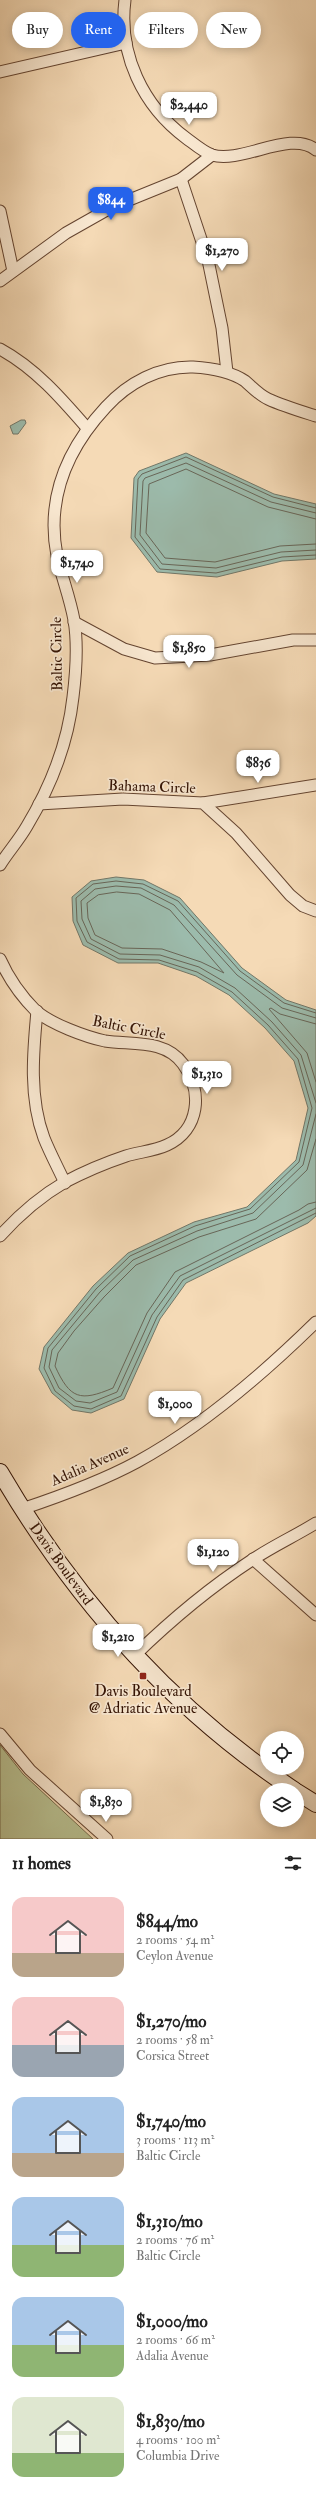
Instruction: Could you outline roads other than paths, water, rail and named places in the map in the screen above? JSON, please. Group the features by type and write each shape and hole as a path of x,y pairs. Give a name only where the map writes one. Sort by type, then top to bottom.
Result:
{"street":[{"path":"125,0 125,12"},
{"path":"126,43 136,77 150,104 173,128 212,155"},
{"path":"0,72 104,48"},
{"path":"0,281 66,233 94,216 153,189 181,179 212,155 245,153 289,144 307,145 316,150"},
{"path":"181,179 208,260 222,328 227,372"},
{"path":"0,211 13,271"},
{"path":"0,349 17,358 36,373 87,428"},
{"name":"Baltic Circle","path":"0,865 39,804 62,752 70,721 75,674 74,622 54,537 56,493 73,451 87,428 112,400 124,391 163,370 193,367 227,372 243,380 266,398 316,416"},
{"path":"74,622 124,649 155,658 210,655 293,640 316,640"},
{"path":"203,803 316,785"},
{"name":"Bahama Circle","path":"39,804 122,799 203,803 236,833 290,895 303,906 316,911"},
{"name":"Baltic Circle","path":"0,959 20,991 37,1011 75,1031 97,1039 152,1045 164,1049 177,1057 189,1071 196,1093 194,1115 190,1125 175,1140 159,1148 106,1163 65,1183 26,1212 0,1236"},
{"path":"37,1011 33,1059 36,1102 44,1139 65,1183"},
{"name":"Adalia Avenue","path":"22,1509 105,1478 137,1462 180,1435 261,1373 316,1322"},
{"name":"Davis Boulevard","path":"0,1472 22,1509 74,1585 134,1656 222,1737 284,1783"},
{"path":"134,1656 177,1615 253,1559 316,1523"},
{"path":"253,1559 316,1615"},
{"path":"0,1734 30,1770 108,1839"},
{"path":"304,1796 316,1804"}],"water":[{"path":"21,420 25,420 26,423 18,434 13,434 10,426"},
{"path":"186,453 274,494 316,504 316,559 282,561 217,577 157,572 131,538 134,478 139,471"},
{"path":"116,877 144,880 180,898 242,968 286,1000 316,1010 316,1216 308,1223 186,1283 160,1319 124,1399 91,1413 72,1410 52,1393 39,1369 44,1347 93,1286 128,1253 194,1222 247,1207 296,1160 308,1108 294,1061 265,1028 229,995 196,976 158,963 118,963 83,945 73,921 72,897 91,881"}],"place":[{"name":"Davis Boulevard @ Adriatic Avenue","path":"143,1676"}]}
